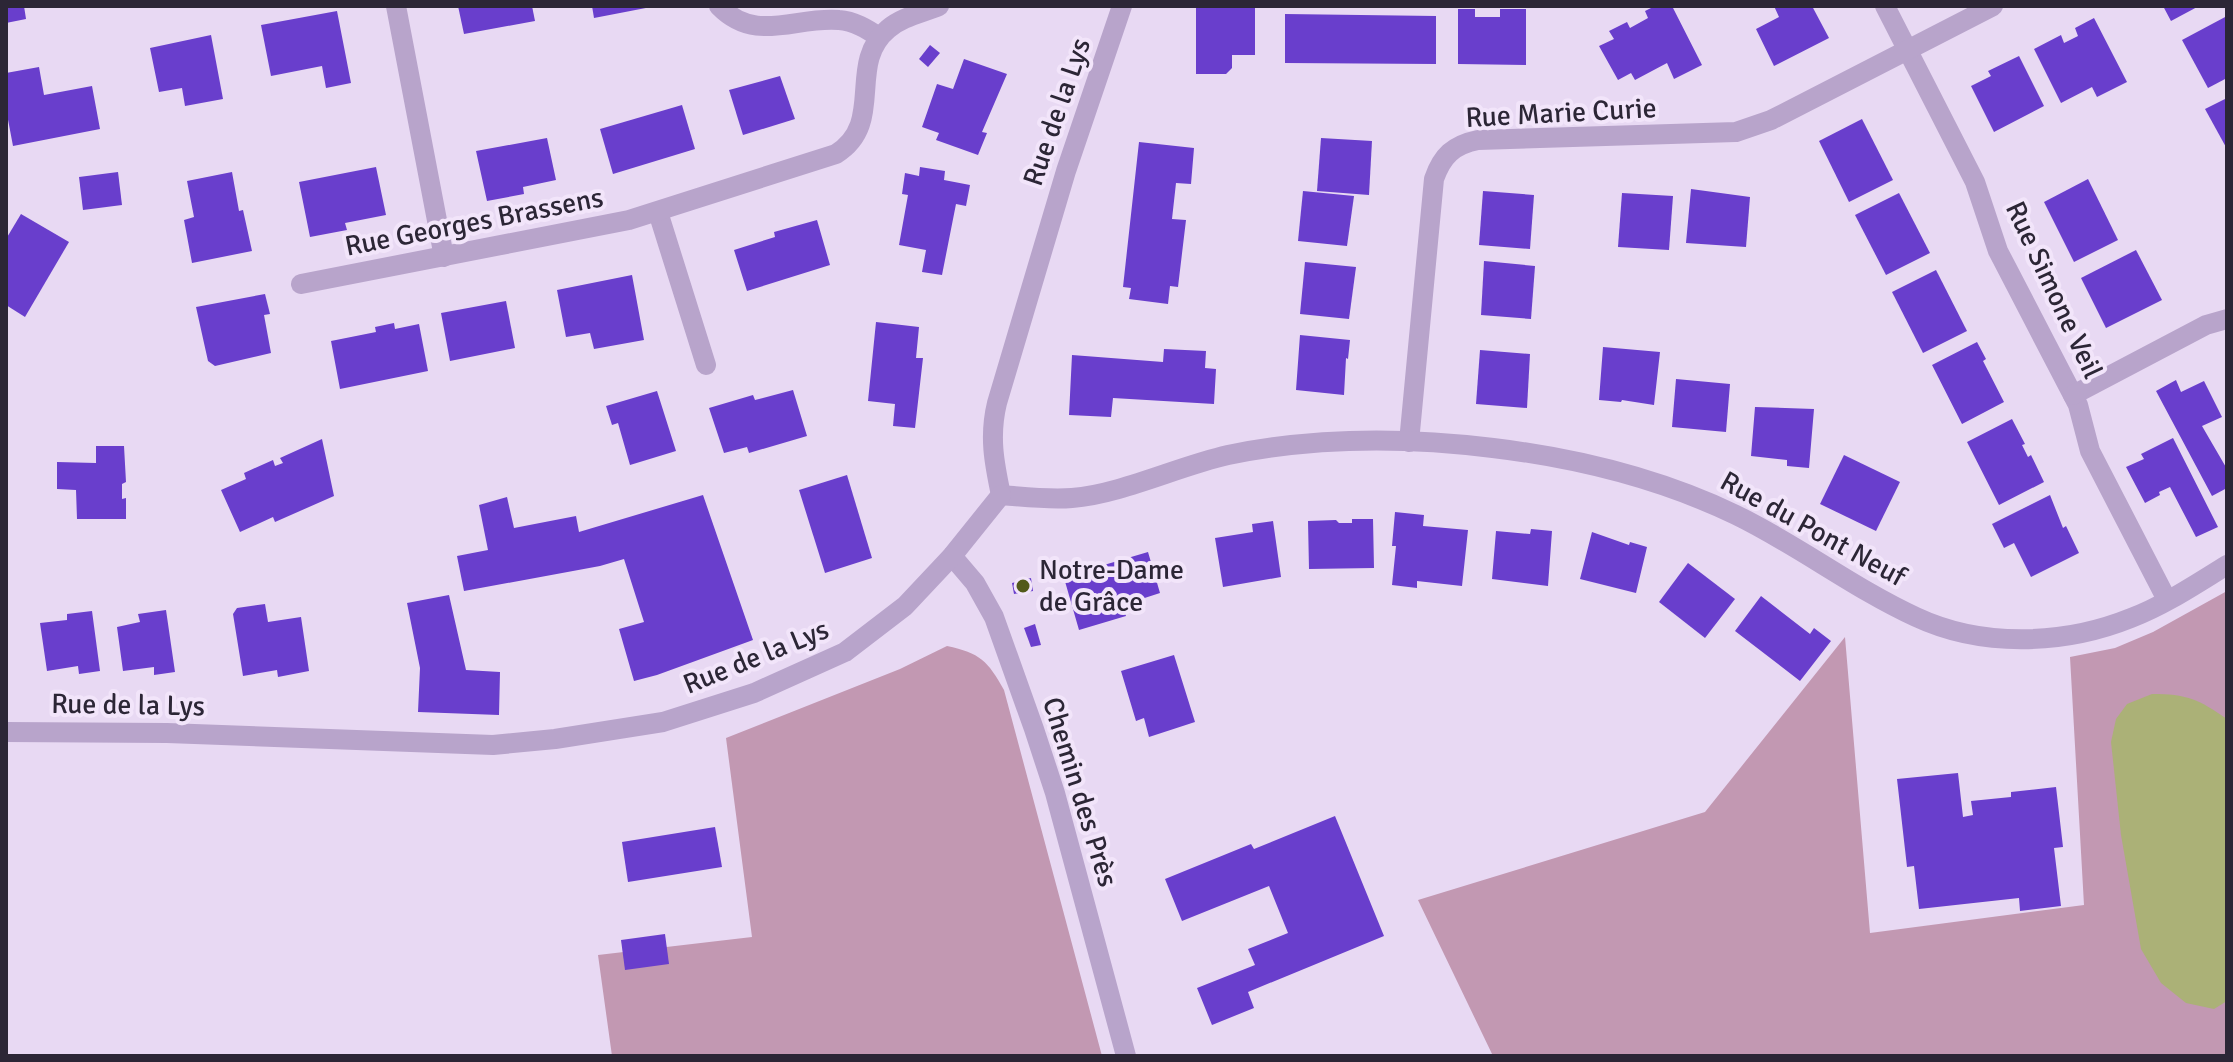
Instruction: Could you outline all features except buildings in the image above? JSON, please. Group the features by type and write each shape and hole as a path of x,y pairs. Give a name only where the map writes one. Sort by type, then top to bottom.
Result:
{"street":[{"path":"396,6 444,257"},
{"path":"719,6 734,19 749,25 764,27 835,19 859,25 879,37 898,22 939,6"},
{"name":"Rue de la Lys","path":"6,732 167,733 493,745 630,728 693,714 754,693 845,652 889,620 952,556 1001,495 991,441 997,403 1066,171 1122,6"},
{"name":"Rue Simone Veil","path":"1885,6 1975,182 1992,238 2073,395 2081,413 2090,451 2167,600"},
{"path":"1907,49 1993,6"},
{"name":"Rue Georges Brassens","path":"301,284 658,212 836,154 846,148 861,126 866,69 879,37"},
{"name":"Rue Marie Curie","path":"1409,442 1434,179 1445,155 1454,147 1478,140 1736,132 1771,120 1907,49"},
{"path":"658,212 706,365"},
{"path":"2073,395 2206,325 2227,319"},
{"name":"Rue du Pont Neuf","path":"1001,495 1074,498 1190,465 1263,449 1334,441 1409,442 1532,453 1609,470 1674,490 1734,514 1897,608 1952,631 2004,638 2070,636 2131,618 2227,565"},
{"name":"Chemin des Près","path":"952,556 975,583 994,617 1034,729 1055,793 1126,1056"}],"shaded area":[{"path":"2227,591 2227,1056 1493,1056 1418,900 1705,812 1845,637 1870,933 2084,905 2070,657 2115,648 2153,632"},
{"path":"947,646 982,660 1004,690 1102,1056 612,1056 598,955 752,937 726,738 900,669"},
{"path":"2152,694 2192,699 2227,719 2227,1001 2214,1009 2186,1003 2161,983 2141,949 2121,835 2111,742 2116,719 2127,704"}],"place":[{"name":"Notre-Dame de Grâce","path":"1023,586"}]}
